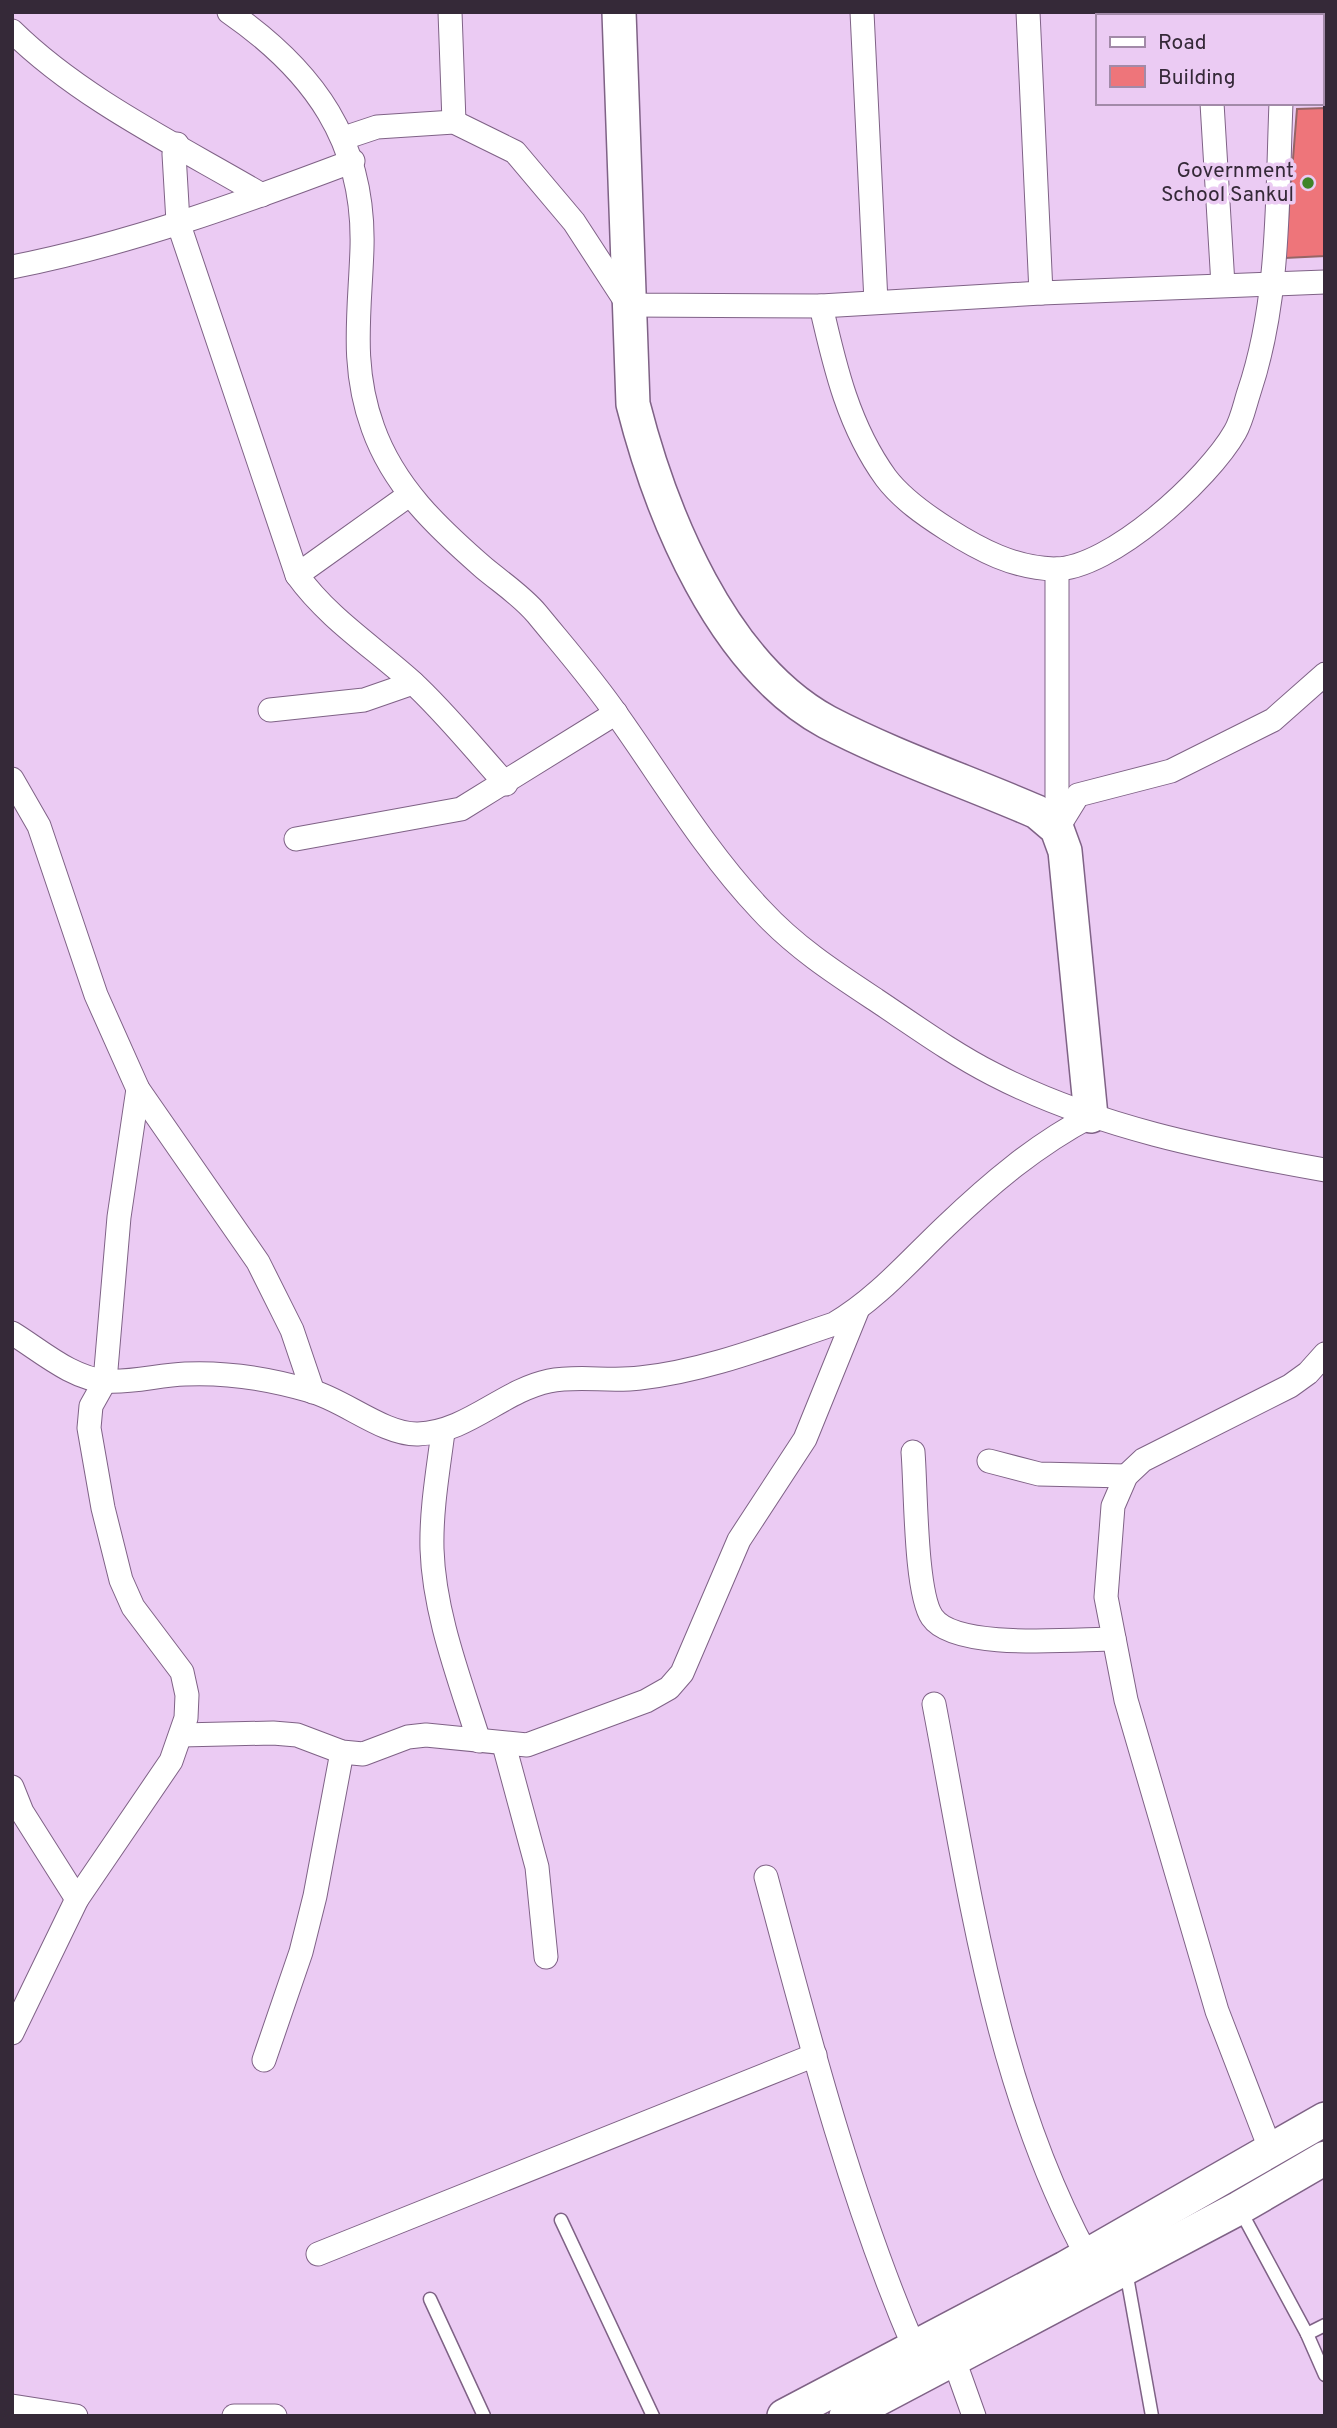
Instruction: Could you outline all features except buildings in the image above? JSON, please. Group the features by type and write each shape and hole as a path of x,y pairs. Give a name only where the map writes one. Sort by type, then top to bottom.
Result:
{"street":[{"path":"229,12 260,34 293,65 318,95 344,138 353,161 361,207 355,339 359,377 372,426 385,457 409,495 442,531 532,608 616,713 677,805 736,881 785,935 811,957 957,1055 997,1076 1091,1116 1213,1148 1325,1170"},
{"path":"450,12 454,122"},
{"path":"619,12 633,404 643,446 672,527 695,574 732,633 774,682 825,721 1037,812 1057,829"},
{"path":"862,12 876,302"},
{"path":"1028,12 1041,293"},
{"path":"12,31 39,58 79,85 262,195"},
{"path":"1212,105 1223,285"},
{"path":"821,306 849,413 888,480 920,511 963,540 1014,564 1057,569 1080,563 1126,539 1187,491 1213,462 1236,430 1256,372 1273,283 1281,105"},
{"path":"344,138 377,127 454,122 516,152 574,222 628,305"},
{"path":"177,144 174,154 178,222 297,575 330,614 413,683 506,784"},
{"path":"12,267 58,258 178,222 262,195 353,161"},
{"path":"628,305 821,306 1041,293 1325,282"},
{"path":"297,575 409,495"},
{"path":"1057,569 1057,829 1065,851 1091,1116"},
{"path":"1057,829 1078,795 1171,771 1273,720 1325,674"},
{"path":"270,710 364,700 413,683"},
{"path":"296,839 461,809 506,784 616,713"},
{"path":"12,779 39,826 96,995 138,1089 258,1262 292,1330 313,1392"},
{"path":"12,2033 76,1899 171,1761 181,1735 187,1695 182,1672 133,1607 121,1580 103,1508 89,1428 91,1406 105,1381 119,1217 138,1089"},
{"path":"12,1333 76,1373 105,1381 222,1374 313,1392 397,1431 415,1435 443,1432 526,1389 551,1381 639,1378 675,1372 834,1324 857,1311 1026,1155 1091,1116"},
{"path":"181,1735 298,1735 342,1752 363,1754 408,1737 426,1735 504,1745 527,1745 555,1737 646,1701 669,1688 682,1672 738,1540 810,1429 857,1311"},
{"path":"1271,2151 1217,2011 1126,1700 1106,1597 1107,1552 1113,1506 1126,1476 1143,1460 1290,1386 1308,1373 1325,1354"},
{"path":"443,1432 435,1493 432,1550 437,1592 453,1657 480,1741"},
{"path":"913,1452 923,1593 932,1617 946,1630 976,1638 1114,1639"},
{"path":"989,1461 1039,1474 1126,1476"},
{"path":"934,1704 989,1990 1015,2085 1057,2200 1087,2256"},
{"path":"504,1745 537,1867 546,1957"},
{"path":"264,2060 301,1952 328,1838 342,1752"},
{"path":"12,1787 22,1812 76,1899"},
{"path":"766,1877 815,2055 886,2281 914,2347"},
{"path":"318,2254 815,2055"},
{"path":"784,2416 1087,2256 1325,2119"},
{"path":"845,2416 882,2407 954,2360 1239,2208 1325,2158"},
{"path":"954,2360 974,2416"},
{"path":"12,2406 76,2416"},
{"path":"234,2416 275,2416"}],"lane":[{"path":"1239,2208 1307,2334 1325,2375"},
{"path":"561,2220 653,2416"},
{"path":"1125,2267 1152,2416"},
{"path":"430,2299 484,2416"},
{"path":"1307,2334 1325,2325"}],"place":[{"name":"Government School Sankul","path":"1308,183"}]}
